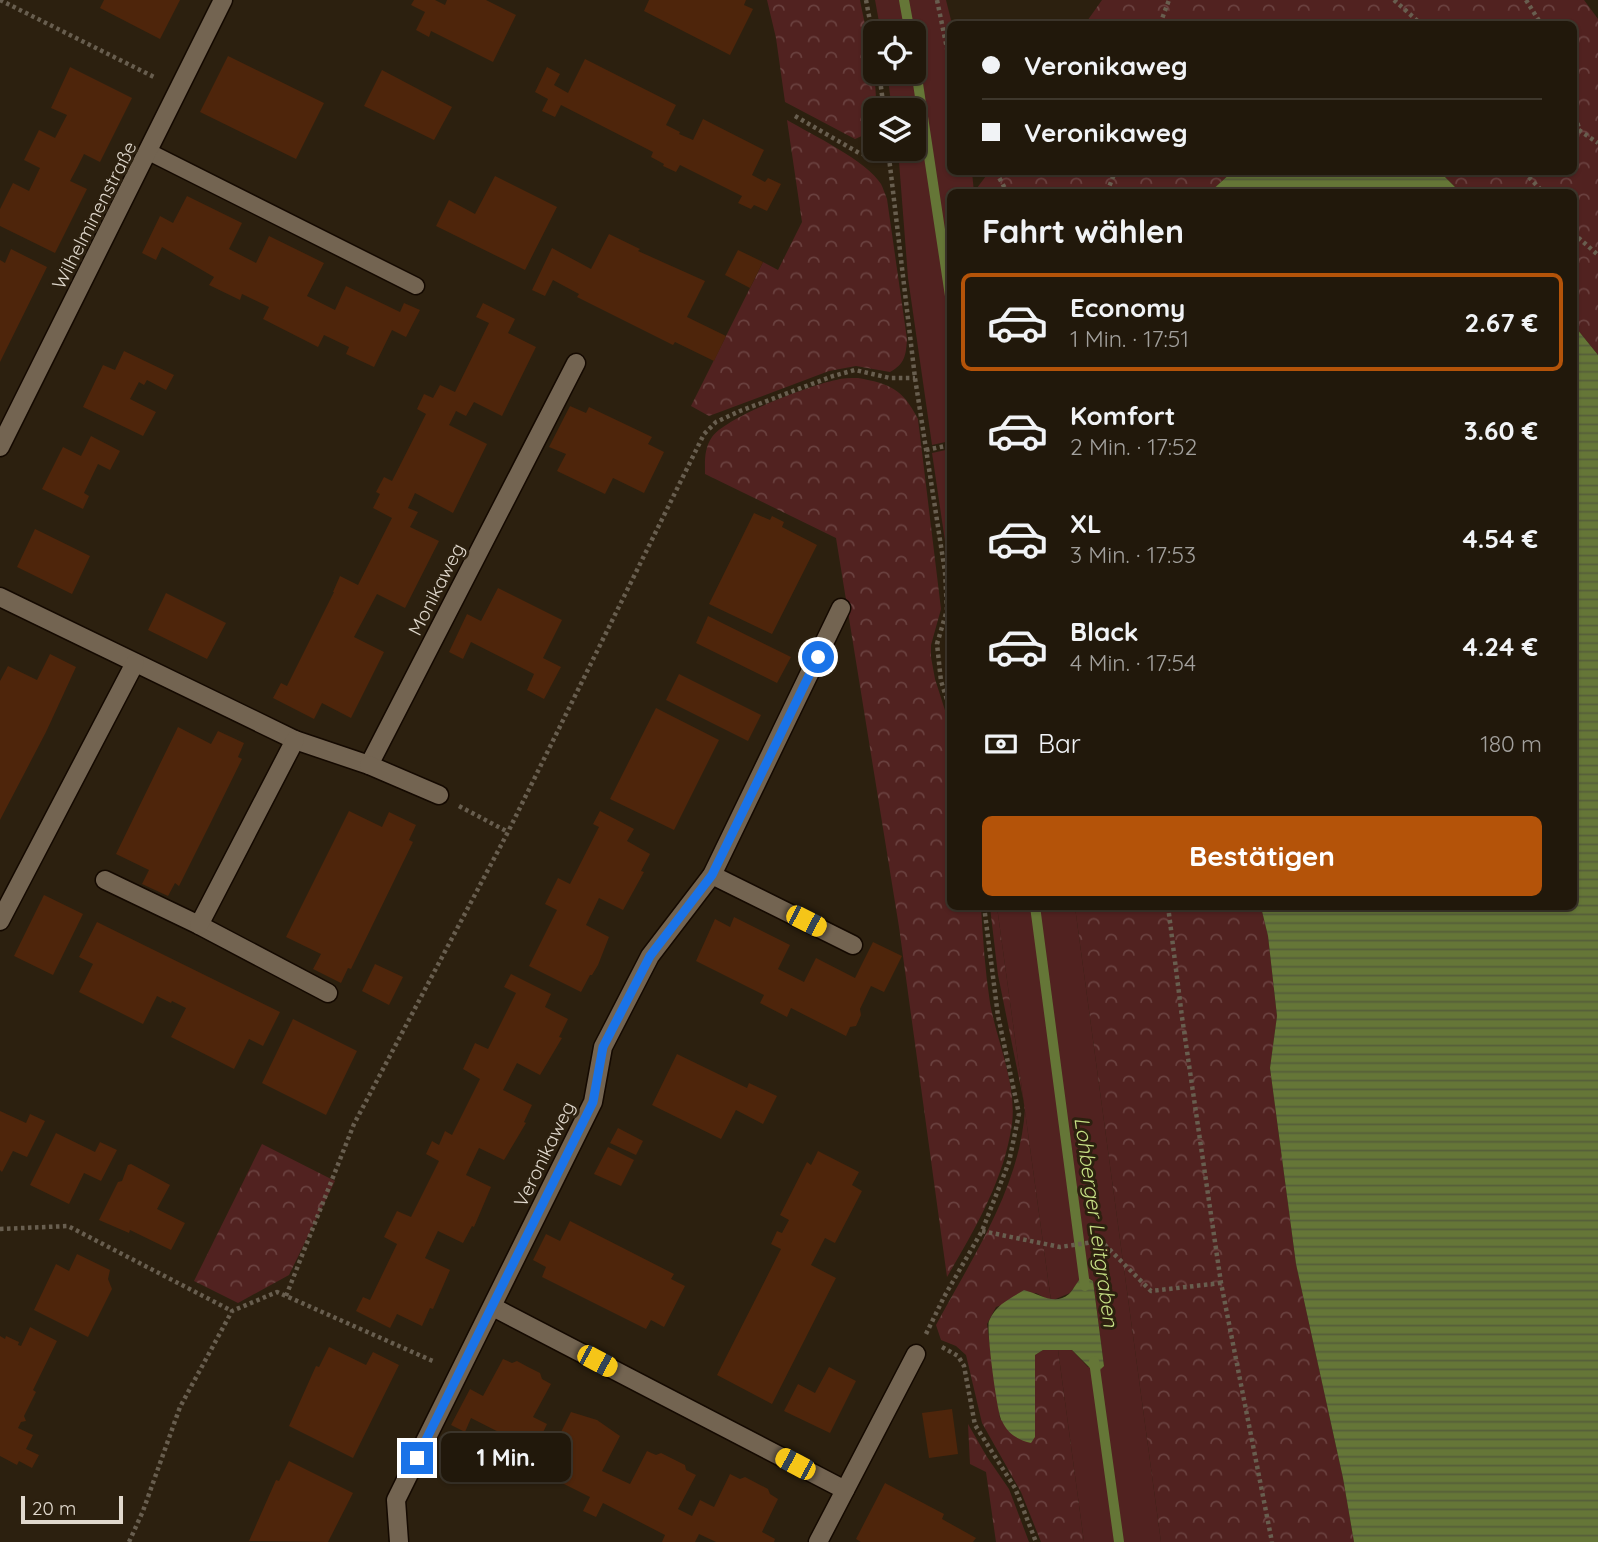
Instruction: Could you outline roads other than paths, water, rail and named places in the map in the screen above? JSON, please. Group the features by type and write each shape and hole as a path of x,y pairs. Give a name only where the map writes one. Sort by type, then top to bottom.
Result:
{"street":[{"name":"Wilhelminenstraße","path":"0,447 223,0"},
{"name":"Monikaweg","path":"369,765 576,363"},
{"path":"0,597 295,740 369,765 439,795"},
{"name":"Veronikaweg","path":"398,1542 396,1500 593,1102 603,1047 650,956 712,875 841,608"},
{"path":"0,921 135,663"},
{"path":"199,925 295,740"},
{"path":"712,875 853,944"},
{"path":"105,880 199,925 328,993"},
{"path":"493,1307 845,1490"},
{"path":"818,1542 916,1354"}],"lane":[{"path":"149,152 416,286"}],"waterway":[{"name":"Lohberger Leitgraben","path":"904,0 908,21"},
{"name":"Lohberger Leitgraben","path":"918,84 947,276"},
{"name":"Lohberger Leitgraben","path":"1036,910 1085,1286"},
{"name":"Lohberger Leitgraben","path":"1094,1361 1119,1542"}]}
